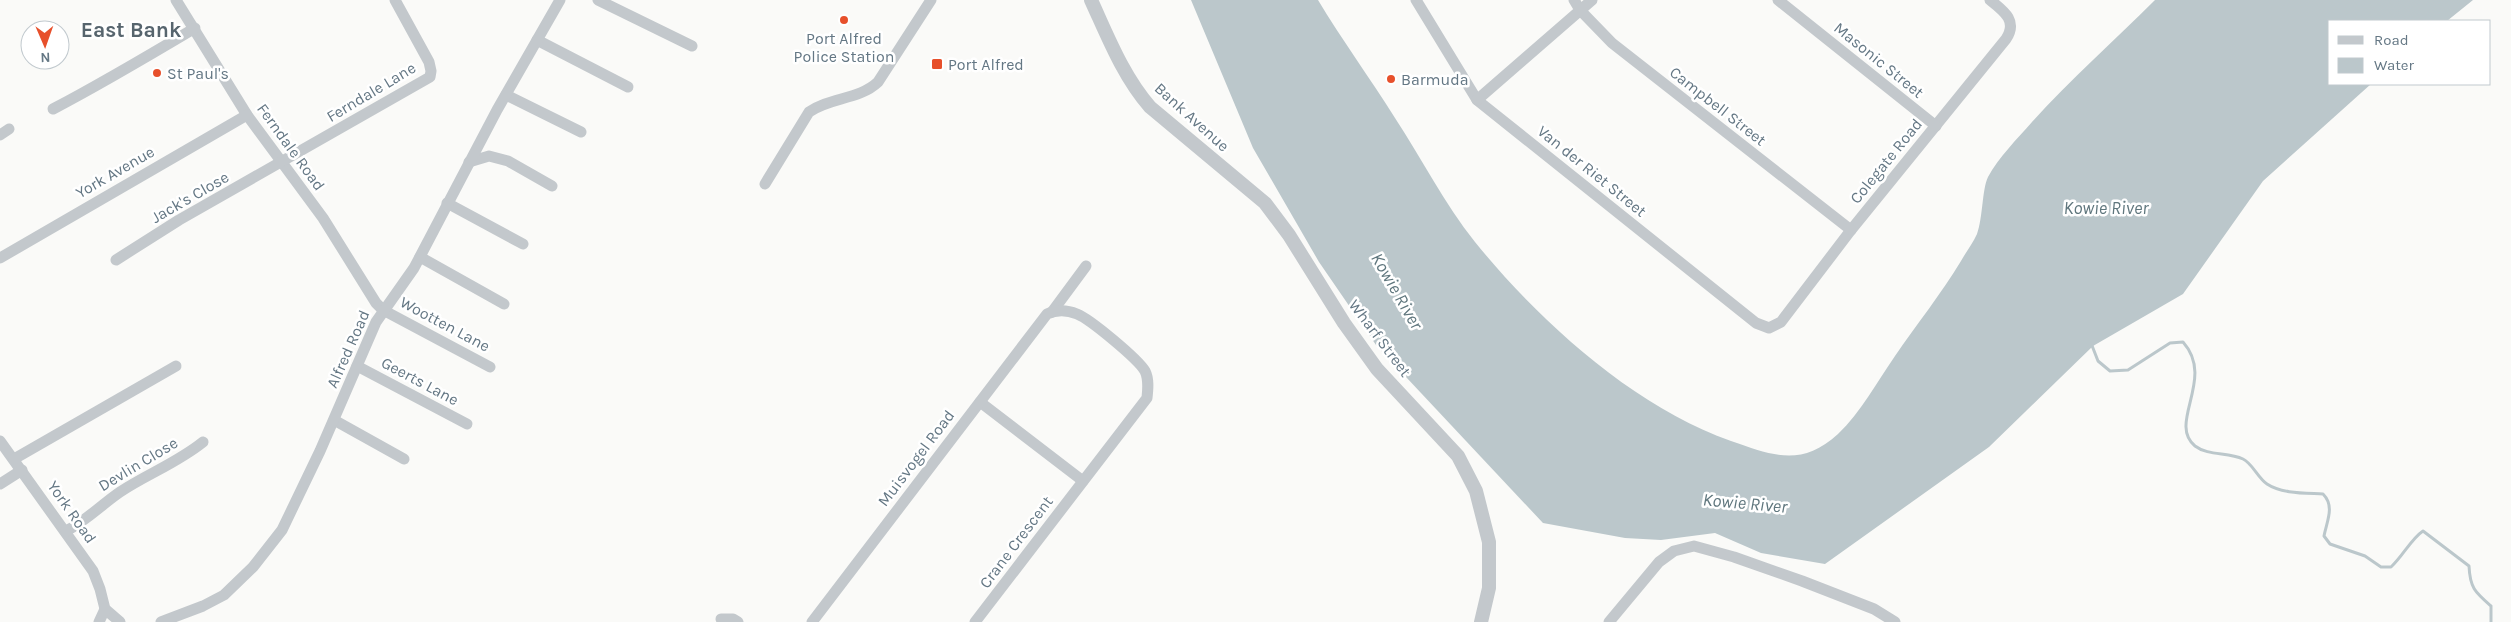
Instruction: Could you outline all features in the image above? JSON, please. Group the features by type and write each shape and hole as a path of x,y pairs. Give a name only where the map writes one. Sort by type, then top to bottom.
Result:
{"street":[{"name":"Ferndale Road","path":"176,0 247,115 323,218 365,288 383,310"},
{"name":"Ferndale Lane","path":"281,163 430,77 429,62 395,0"},
{"name":"Alfred Road","path":"161,622 203,606 224,595 264,555 282,530 383,310 406,281 420,257 506,94 560,0"},
{"path":"598,0 692,46"},
{"path":"765,184 809,112 820,105 869,90 878,82 931,0"},
{"name":"Bank Avenue","path":"1091,0 1123,69 1150,108 1266,203 1276,218"},
{"name":"Van der Riet Street","path":"1416,0 1477,100 1756,323 1769,328 1781,322"},
{"path":"1477,100 1577,5 1592,0"},
{"name":"Masonic Street","path":"1778,0 1936,126"},
{"name":"Colegate Road","path":"1781,322 1850,230 2006,39 2011,27 2010,18 1990,0"},
{"name":"Campbell Street","path":"1577,5 1612,43 1850,230"},
{"path":"53,109 102,81 122,73 195,28"},
{"path":"537,40 628,88"},
{"path":"506,94 581,132"},
{"name":"York Avenue","path":"0,258 247,115"},
{"path":"469,162 490,156 508,161 552,186"},
{"name":"Jack's Close","path":"116,260 179,220 281,163"},
{"path":"447,203 524,244"},
{"name":"Wharf Street","path":"1276,218 1344,323 1372,362 1391,385 1458,456 1467,470 1481,505 1490,556 1489,588 1481,622"},
{"path":"420,257 504,304"},
{"name":"Muisvogel Road","path":"812,622 1086,266"},
{"name":"Wootten Lane","path":"383,310 490,368"},
{"name":"Crane Crescent","path":"975,622 1147,398 1147,379 1138,363 1092,322 1075,313 1049,313"},
{"path":"14,460 176,366"},
{"name":"Geerts Lane","path":"357,366 467,424"},
{"path":"980,402 1083,481"},
{"path":"334,420 404,460"},
{"name":"York Road","path":"0,441 93,571 105,609"},
{"name":"Devlin Close","path":"66,531 82,522 121,491 181,459 203,442"},
{"path":"0,484 22,470"},
{"path":"1609,622 1644,578 1665,557 1683,548 1694,546 1734,557 1811,584 1880,612 1895,622"},
{"path":"99,622 105,609 120,622"},
{"path":"722,619 734,619 738,622"}],"water":[{"name":"Kowie River","path":"1191,0 1318,0 1464,227 1500,272 1528,302 1591,358 1624,384 1659,407 1695,426 1760,451 1786,456 1799,455 1824,445 1838,434 1854,416 1945,285 1977,234 1986,182 1997,162 2077,75 2155,0 2473,0 2448,20 2328,20 2328,85 2370,85 2263,181 2183,294 2093,346 1989,447 1825,564 1761,553 1715,533 1661,540 1625,538 1543,523 1376,345 1319,262 1253,148"}],"waterway":[{"path":"2091,343 2098,361 2110,371 2128,370 2170,343 2183,342 2192,356 2195,371 2186,425 2188,436 2195,446 2212,453 2231,455 2243,459 2267,484 2280,490 2323,494 2329,504 2324,536 2330,544 2365,556 2381,567 2391,567 2423,531 2469,566 2474,589 2491,606 2491,622"}],"place":[{"name":"Port Alfred Police Station","path":"844,20"},
{"name":"Port Alfred","path":"937,64"},
{"name":"St Paul's","path":"157,73"},
{"name":"Barmuda","path":"1391,79"}],"district":[{"name":"East Bank","path":"131,30"}]}
